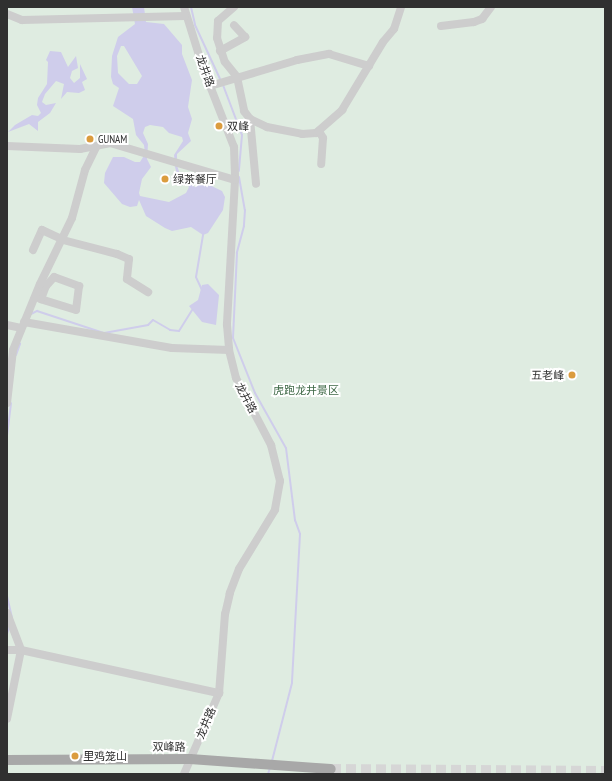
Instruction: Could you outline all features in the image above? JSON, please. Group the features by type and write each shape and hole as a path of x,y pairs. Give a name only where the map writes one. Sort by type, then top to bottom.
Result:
{"main road":[{"name":"双峰路","path":"7,760 190,759 271,766 331,769"}],"street":[{"name":"龙井路","path":"184,7 185,16 217,83 234,147 235,180 229,257 229,350 236,378 271,445 277,465 280,487 275,510 239,569 230,593 225,614 218,693 184,774"},
{"path":"234,7 218,21 220,51 225,62 237,78 244,111 250,119 267,127 302,134 319,131 342,110 394,29 401,7"},
{"path":"441,26 474,22 482,19 491,7"},
{"path":"7,14 22,20 185,16"},
{"path":"220,51 244,37 234,25"},
{"path":"217,83 297,60 329,54 369,66"},
{"path":"250,119 256,184"},
{"path":"319,131 323,138 321,164"},
{"path":"7,146 26,149 96,146 110,143 139,150 235,180"},
{"path":"7,403 12,361 26,323 62,240 81,190 85,170 96,146"},
{"path":"33,250 42,230 62,240 129,259 127,279 148,292"},
{"path":"54,277 79,286 76,310 41,299 43,285 54,277"},
{"path":"7,325 26,323 172,348 229,350"},
{"path":"7,719 21,650 10,627"},
{"path":"7,650 21,650 218,693"}],"green space":[{"name":"虎跑龙井景区","path":"7,7 605,7 605,774 7,774"}],"water":[{"path":"132,7 144,7 146,22 164,24 182,45 182,54 192,80 188,107 192,119 188,133 191,141 177,154 177,165 180,175 195,187 201,181 222,191 225,197 223,210 208,233 203,235 191,227 172,231 165,228 146,216 139,200 137,206 130,207 122,204 104,183 105,173 113,157 124,157 135,162 140,162 145,154 144,145 136,135 133,119 113,106 119,88 113,84 111,77 112,56 118,37 135,24","holes":["121,46 124,46 142,76 137,84 129,84 118,73 117,56","150,125 163,127 169,133 182,137 183,141 174,155 175,167 177,174 189,187 186,193 169,202 140,196 139,193 142,179 151,167 147,159 148,144 143,133 145,127"]},
{"path":"50,51 61,52 68,67 76,56 78,68 72,71 70,78 74,83 80,78 80,64 87,79 82,82 85,90 79,93 67,92 61,99 64,84 56,81 45,94 42,102 46,105 56,103 50,113 38,122 38,131 29,124 8,132 15,125 32,115 38,116 41,113 37,105 38,98 47,84 48,62 46,60"},
{"path":"208,284 219,295 216,325 202,322 189,306 198,300 202,285"}],"waterway":[{"path":"191,7 195,25 221,81"},
{"path":"223,85 242,135 239,171"},
{"path":"239,177 245,210 244,226 237,253 233,338 255,393 286,448 295,520 300,534 292,683 272,761"},
{"path":"202,290 196,277 203,235"},
{"path":"31,314 37,311 104,333 148,325 153,320 170,330 179,331 192,310"},
{"path":"16,355 20,344"},
{"path":"7,436 11,403"},
{"path":"7,596 12,617"},
{"path":"7,634 9,627"},
{"path":"268,774 270,768"}],"tunnel":[{"path":"331,769 605,771"}],"place":[{"name":"双峰","path":"219,126"},
{"name":"GUNAM","path":"90,139"},
{"name":"绿茶餐厅","path":"165,179"},
{"name":"五老峰","path":"572,375"},
{"name":"里鸡笼山","path":"75,756"}]}
